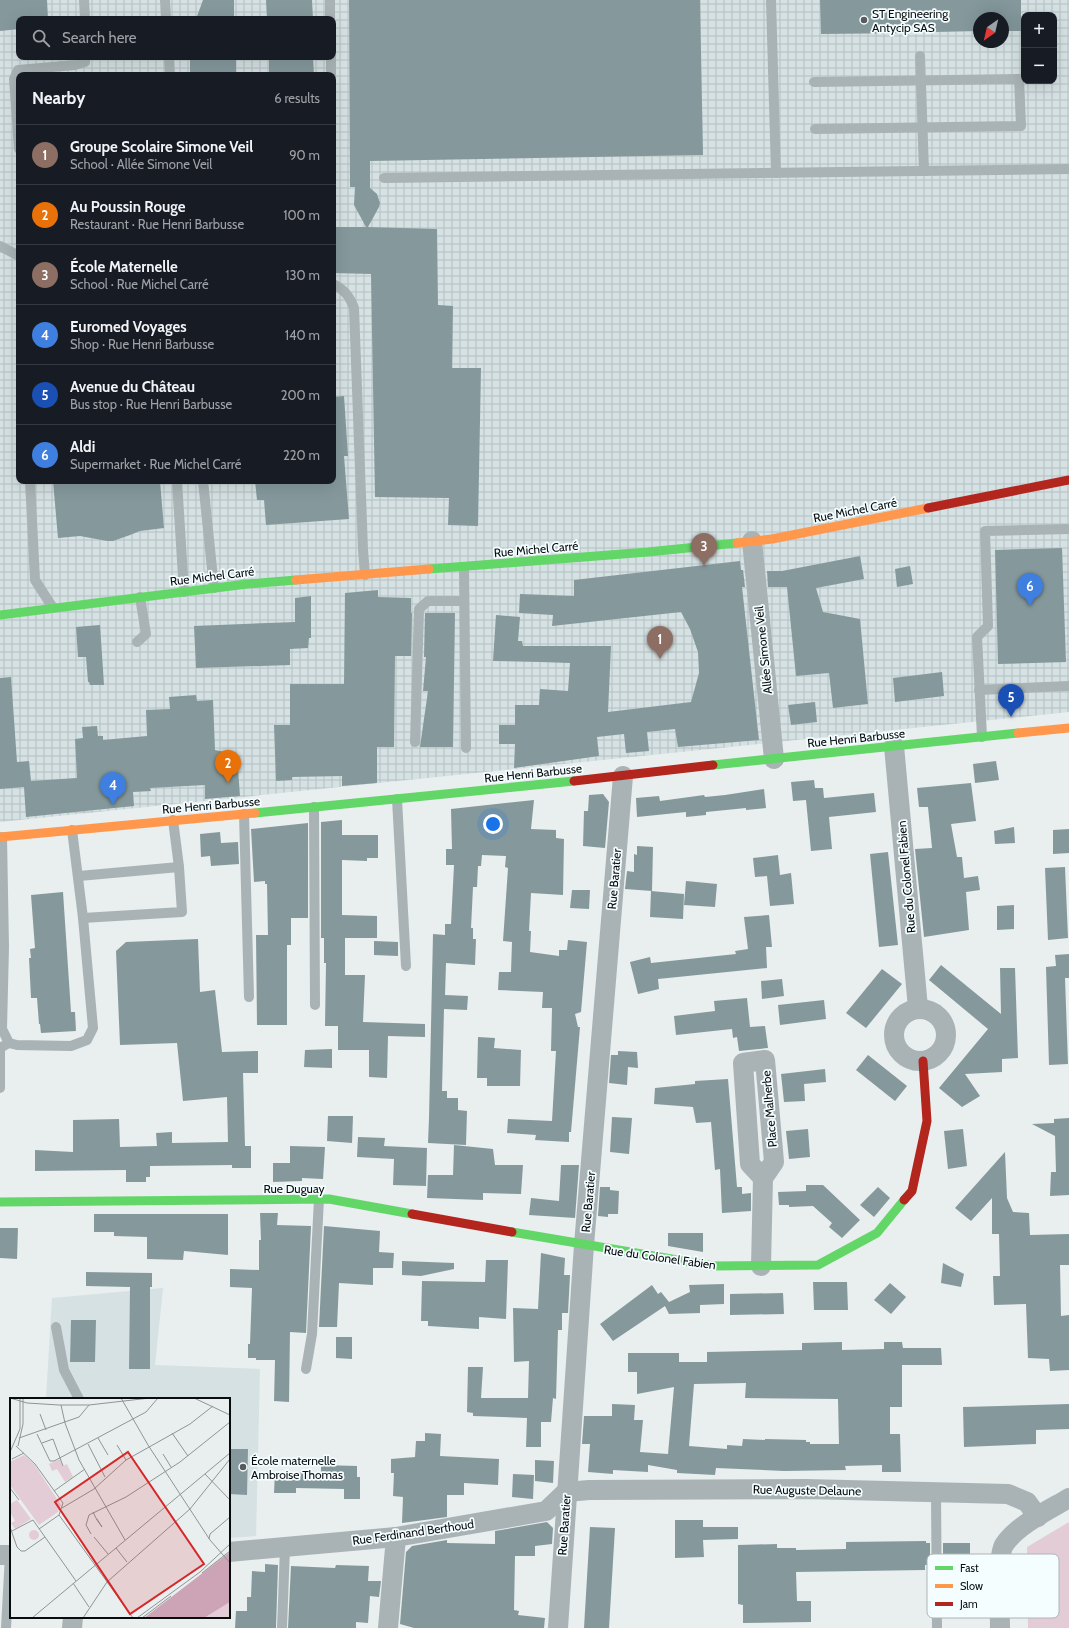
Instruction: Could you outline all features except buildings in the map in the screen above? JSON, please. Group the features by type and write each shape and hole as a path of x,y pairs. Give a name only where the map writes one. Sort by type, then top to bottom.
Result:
{"street":[{"name":"Rue Michel Carré","path":"0,615 246,584 648,552 780,538 1069,480"},
{"name":"Allée Simone Veil","path":"752,541 774,759"},
{"name":"Rue Henri Barbusse","path":"1,837 623,776 1069,728"},
{"name":"Rue du Colonel Fabien","path":"894,746 918,1008"},
{"name":"Rue Baratier","path":"558,1628 566,1492 584,1246 623,776"},
{"path":"918,1008 932,1011 938,1015 946,1026 947,1033 946,1042 938,1055 922,1061 914,1061 906,1057 900,1051 895,1044 894,1035 898,1020 904,1014 918,1008"},
{"name":"Place Malherbe","path":"765,1060 774,1162 763,1178 750,1164 743,1062 765,1060"},
{"name":"Rue du Colonel Fabien","path":"584,1246 713,1266 818,1265 877,1233 912,1191 927,1121 922,1061"},
{"path":"761,1266 763,1178"},
{"name":"Rue Duguay","path":"0,1202 328,1199 584,1246"},
{"name":"Rue Auguste Delaune","path":"566,1492 589,1490 791,1489 1008,1494 1027,1502 1038,1517"},
{"name":"Rue Ferdinand Berthoud","path":"230,1552 396,1537 546,1511 566,1492"},
{"path":"1002,1554 1004,1546 1016,1532 1069,1498"},
{"path":"388,1628 396,1537"},
{"path":"72,1628 73,1618"},
{"path":"1000,1618 1000,1628"}],"lane":[{"path":"84,0 85,16"},
{"path":"165,0 166,16"},
{"path":"330,0 330,16"},
{"path":"771,0 776,173"},
{"path":"920,56 924,171"},
{"path":"17,72 18,70 75,65 85,62 85,60"},
{"path":"169,60 170,72"},
{"path":"331,60 331,72"},
{"path":"16,74 14,78 16,106"},
{"path":"814,82 1019,78 1021,126 815,129"},
{"path":"384,178 1069,168"},
{"path":"0,246 16,254"},
{"path":"336,286 343,289 350,298 354,308 365,575"},
{"path":"30,484 36,580 53,608"},
{"path":"177,484 184,592"},
{"path":"204,484 214,588"},
{"path":"982,737 977,638 988,626 985,531 1069,528"},
{"path":"464,567 466,748"},
{"path":"137,642 146,634 140,597"},
{"path":"415,742 419,609 428,601 464,601"},
{"path":"980,690 1069,686"},
{"path":"397,799 406,966"},
{"path":"314,807 315,1005"},
{"path":"244,814 249,997"},
{"path":"83,918 182,912 179,867 173,820"},
{"path":"3,1046 70,1046 87,1040 93,1028 79,876 72,830"},
{"path":"0,1088 3,1046 4,947 4,865 1,837"},
{"path":"79,876 179,867"},
{"path":"306,1369 312,1334 319,1200"},
{"path":"56,1327 64,1370 78,1398"},
{"path":"936,1492 937,1554"},
{"path":"282,1628 285,1547"},
{"path":"6,1628 7,1555"},
{"path":"938,1618 938,1628"}],"shaded area":[{"path":"0,0 1069,0 1069,712 0,822"},
{"name":"École maternelle Ambroise Thomas","path":"163,1288 155,1365 260,1369 256,1536 230,1538 230,1398 46,1398 52,1298"},
{"path":"1069,1522 1069,1628 1028,1628 1028,1618 1059,1618 1059,1554 1027,1554 1027,1547"}],"traffic: fast":[{"path":"429,569 648,552 737,543"},
{"path":"0,615 247,584 296,580"},
{"path":"713,765 1018,733"},
{"path":"255,813 574,781"},
{"path":"0,1202 329,1199 412,1214"},
{"path":"512,1232 713,1266 818,1265 877,1233 904,1200"}],"traffic: slow":[{"path":"737,543 772,539 928,508"},
{"path":"296,580 429,569"},
{"path":"1018,733 1069,728"},
{"path":"0,837 255,813"}],"traffic: jam":[{"path":"928,508 1069,480"},
{"path":"574,781 713,765"},
{"path":"904,1200 912,1191 927,1121 923,1061"},
{"path":"412,1214 512,1232"}],"place":[{"name":"ST Engineering Antycip SAS","path":"864,20"},
{"name":"École Maternelle","path":"704,566"},
{"name":"Aldi","path":"1030,606"},
{"name":"Groupe Scolaire Simone Veil","path":"660,659"},
{"name":"Avenue du Château","path":"1011,717"},
{"name":"Au Poussin Rouge","path":"228,783"},
{"name":"Euromed Voyages","path":"113,805"},
{"name":"École maternelle Ambroise Thomas","path":"243,1467"}]}
